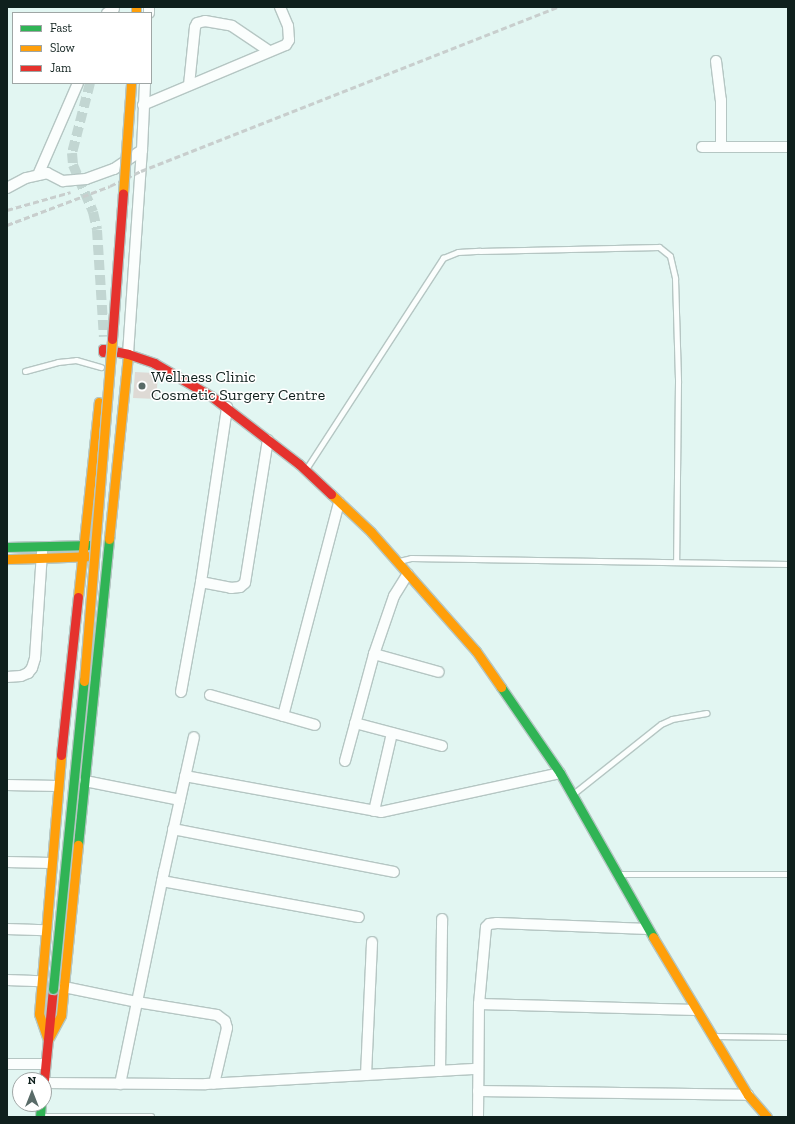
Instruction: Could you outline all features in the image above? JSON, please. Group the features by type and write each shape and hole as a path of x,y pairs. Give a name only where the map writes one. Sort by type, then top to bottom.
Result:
{"street":[{"path":"143,105 286,45 290,40 288,26 280,7"},
{"path":"189,85 195,27 197,23 206,21 232,26 269,51"},
{"path":"716,61 721,100 721,147"},
{"path":"38,174 78,84"},
{"path":"44,1072 82,703 118,268 131,84"},
{"path":"48,1040 61,1015 108,555 128,354 142,150 145,84"},
{"path":"702,147 788,147"},
{"path":"7,188 26,178 38,174 47,173 63,180 86,179 114,169 142,150"},
{"path":"48,1040 38,1014 58,786 104,338"},
{"path":"103,349 128,354 154,362 227,407 268,440 305,470 371,532 476,651 560,773 648,929 696,1010 748,1095 767,1117"},
{"path":"181,692 201,582 227,407"},
{"path":"201,582 231,588 240,587 245,583 268,440"},
{"path":"283,716 339,502"},
{"path":"7,547 109,545"},
{"path":"7,677 21,676 28,673 32,668 35,658 43,546"},
{"path":"7,559 108,555"},
{"path":"345,761 374,654 394,596 408,574"},
{"path":"374,654 439,672"},
{"path":"210,695 315,725"},
{"path":"355,724 442,746"},
{"path":"374,811 392,733"},
{"path":"120,1084 173,829 194,737"},
{"path":"185,776 382,812 560,773"},
{"path":"85,781 180,800"},
{"path":"7,785 58,786"},
{"path":"173,829 394,872"},
{"path":"7,862 51,863"},
{"path":"162,881 359,917"},
{"path":"440,1071 442,919"},
{"path":"478,1117 479,1004 486,927 489,924 648,929"},
{"path":"7,929 45,930"},
{"path":"366,1075 372,942"},
{"path":"7,980 41,981"},
{"path":"64,987 137,1002 216,1015 225,1021 227,1028 214,1084"},
{"path":"479,1004 696,1010"},
{"path":"7,1064 45,1064"},
{"path":"52,1083 214,1084 478,1069"},
{"path":"478,1091 748,1095"}],"lane":[{"path":"305,470 443,258 458,252 659,247 670,256 675,278 678,382 676,562"},
{"path":"25,371 58,362 76,360 102,367"},
{"path":"397,562 411,558 788,564"},
{"path":"572,795 661,724 672,719 706,713"},
{"path":"617,874 788,874"},
{"path":"712,1036 788,1037"},
{"path":"40,1117 151,1116"}],"building":[{"path":"135,372 154,373 158,376 156,399 133,398"}],"tunnel":[{"path":"90,84 72,153 73,165 93,212 97,230 104,337"}],"railway":[{"path":"7,225 110,186 141,171 558,7"},
{"path":"7,210 71,192"}],"traffic: fast":[{"path":"78,845 109,539"},
{"path":"7,547 92,545"},
{"path":"53,989 84,681"},
{"path":"501,687 560,773 653,937"},
{"path":"40,1112 40,1117"}],"traffic: slow":[{"path":"136,7 136,12"},
{"path":"123,193 131,84"},
{"path":"84,681 112,339"},
{"path":"109,539 128,354"},
{"path":"78,597 99,402"},
{"path":"331,494 371,532 476,651 501,687"},
{"path":"7,559 91,556"},
{"path":"48,1040 39,1014 61,755"},
{"path":"49,1038 61,1015 78,845"},
{"path":"653,937 748,1095 767,1117"}],"traffic: jam":[{"path":"112,339 123,193"},
{"path":"103,352 103,349 128,354 154,363 211,396 299,464 331,494"},
{"path":"61,755 78,597"},
{"path":"45,1072 53,989"}],"place":[{"name":"Wellness Clinic Cosmetic Surgery Centre","path":"142,386"}]}
